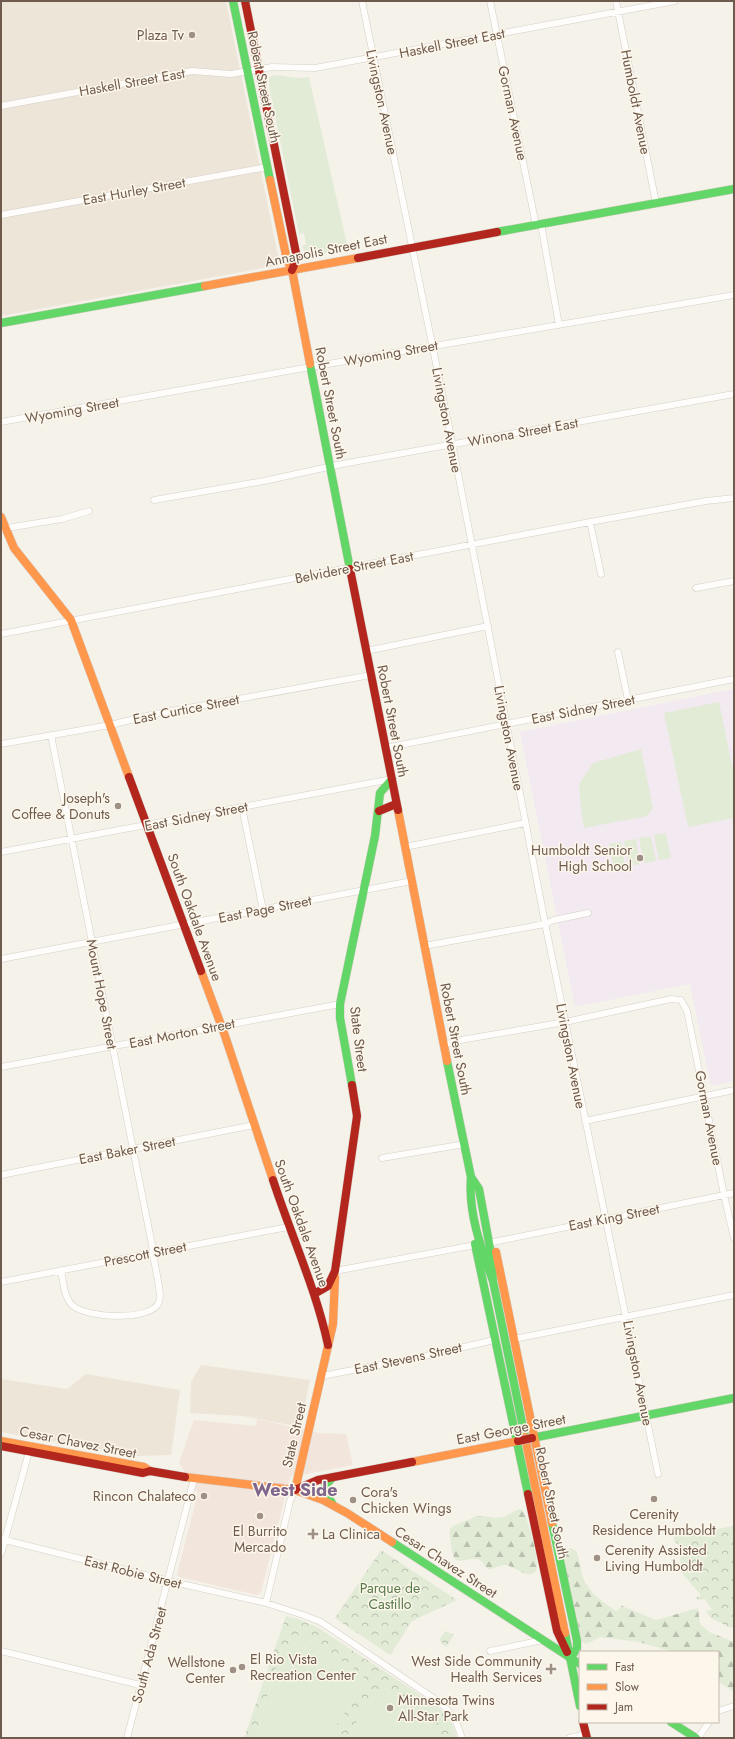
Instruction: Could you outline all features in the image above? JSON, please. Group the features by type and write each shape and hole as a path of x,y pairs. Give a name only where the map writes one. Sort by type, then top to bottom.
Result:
{"main road":[{"name":"Robert Street South","path":"233,1 287,260 292,270 424,946 471,1177 470,1193 476,1228 485,1260 493,1280"},
{"name":"Robert Street South","path":"246,1 297,258 292,270"},
{"name":"Annapolis Street East","path":"1,322 734,189"},
{"name":"South Oakdale Avenue","path":"1,517 3,529 14,548 71,620 221,1026 288,1227 314,1294 324,1325 328,1345"},
{"name":"State Street","path":"295,1490 334,1320 334,1271 357,1116 340,1018 340,1004 375,836 380,793 392,780"},
{"path":"379,811 396,804"},
{"name":"Robert Street South","path":"471,1177 479,1189 492,1259 493,1280 579,1701"},
{"path":"486,1225 494,1242 533,1438 577,1643 577,1648 570,1659"},
{"path":"476,1228 475,1245 494,1340 518,1441 557,1631 570,1659"},
{"name":"State Street","path":"314,1294 328,1286 334,1271"},
{"name":"East George Street","path":"295,1490 314,1481 333,1477 734,1398"},
{"name":"Cesar Chavez Street","path":"1,1440 29,1448 143,1473 150,1471 194,1479 295,1490 313,1495 332,1504 579,1664"},
{"name":"Cesar Chavez Street","path":"1,1446 29,1448"},
{"path":"332,1504 325,1492 324,1486 333,1477"},
{"path":"583,1723 586,1736"},
{"path":"673,1723 697,1738"}],"street":[{"name":"Livingston Avenue","path":"362,1 413,247 584,1121 606,1218 658,1474"},
{"name":"Gorman Avenue","path":"490,1 539,225 559,325"},
{"name":"Humboldt Avenue","path":"616,1 656,203"},
{"name":"Haskell Street East","path":"1,106 192,71 226,74 278,67 315,68 675,1"},
{"name":"East Hurley Street","path":"1,215 267,166"},
{"name":"Wyoming Street","path":"1,422 432,346 734,295"},
{"name":"Winona Street East","path":"154,500 264,481 330,466 734,394"},
{"name":"Belvidere Street East","path":"1,634 590,522 706,501 734,498"},
{"path":"3,529 62,518 88,511"},
{"path":"590,522 601,574"},
{"path":"696,588 734,581"},
{"path":"366,651 488,626"},
{"path":"618,652 628,700"},
{"name":"East Curtice Street","path":"1,744 110,725 160,713 371,675"},
{"name":"East Sidney Street","path":"386,748 734,679"},
{"name":"Mount Hope Street","path":"51,735 101,994 152,1245 160,1299 155,1309 145,1313 102,1316 75,1307 67,1298 61,1270"},
{"name":"East Sidney Street","path":"1,852 392,780"},
{"path":"242,807 263,910"},
{"path":"405,847 525,823"},
{"name":"East Page Street","path":"1,959 412,881"},
{"path":"424,946 545,924 554,920 588,913"},
{"name":"Gorman Avenue","path":"565,1022 671,999 681,1000 687,1011 734,1238"},
{"name":"East Morton Street","path":"1,1067 340,1004"},
{"path":"444,1045 455,1041 565,1022"},
{"path":"584,1121 734,1090"},
{"name":"East Baker Street","path":"1,1175 254,1125"},
{"path":"382,1158 464,1144"},
{"name":"East King Street","path":"494,1242 734,1193"},
{"name":"Prescott Street","path":"1,1282 288,1227"},
{"path":"334,1271 475,1245"},
{"path":"514,1340 626,1316 734,1296"},
{"name":"East Stevens Street","path":"322,1376 494,1340"},
{"path":"1,1554 3,1539 29,1448"},
{"name":"South Ada Street","path":"127,1738 194,1479"},
{"name":"State Street","path":"266,1603 290,1501 295,1490"},
{"name":"East Robie Street","path":"3,1539 168,1581 266,1603 319,1621 442,1704 456,1719 462,1738"},
{"path":"490,1651 543,1640"},
{"path":"1,1651 140,1685"},
{"path":"719,1711 734,1706"},
{"path":"697,1738 708,1723"},
{"path":"569,1738 586,1736"}],"shaded area":[{"path":"1,1 226,1 280,265 1,316"},
{"name":"Humboldt Senior High School","path":"734,689 734,1081 711,1086 690,984 575,1007 520,732"},
{"path":"201,1365 310,1380 300,1427 243,1416 190,1413 191,1382"},
{"path":"86,1374 180,1390 171,1455 136,1456 1,1432 1,1379 67,1389"},
{"path":"257,1419 318,1433 346,1434 353,1465 290,1477 261,1592 257,1595 179,1577 177,1574 198,1493 179,1463 194,1420 256,1426"}],"green space":[{"path":"274,75 298,78 309,77 348,249 311,256 305,254 302,246 306,244 304,233 299,234 269,86 269,77"},
{"path":"719,702 734,775 734,818 688,827 664,713"},
{"path":"641,749 653,808 647,816 584,828 579,784 593,763"},
{"path":"666,833 671,858 659,860 654,835"},
{"path":"651,836 656,861 644,863 639,838"},
{"path":"636,839 640,864 629,866 624,841"},
{"path":"621,842 625,866 614,869 609,844"},
{"path":"519,1509 522,1510 524,1514 534,1545 537,1565 534,1573 526,1574 506,1565 488,1569 478,1559 462,1561 455,1560 452,1552 450,1535 450,1529 453,1526 475,1517 504,1517"},
{"path":"734,1526 734,1627 731,1628 711,1618 706,1611 712,1610 705,1599 698,1600 696,1598 701,1595 680,1571 681,1546 675,1542 673,1531 677,1531 678,1536"},
{"path":"570,1548 576,1551 583,1578 589,1588 597,1597 616,1611 622,1606 656,1620 698,1608 700,1624 709,1632 734,1642 734,1692 719,1682 719,1651 670,1651 639,1642 600,1637 587,1644 582,1642 562,1554"},
{"name":"Parque de Castillo","path":"381,1550 457,1600 412,1621 390,1655 335,1618"},
{"path":"286,1616 317,1627 437,1706 450,1720 457,1738 431,1738 439,1726 385,1689 378,1690 346,1738 328,1738 365,1682 363,1674 307,1640 282,1648 255,1738 244,1738"},
{"path":"445,1631 454,1635 446,1647 439,1640"},
{"path":"307,1640 363,1674 365,1682 328,1738 255,1738 282,1648"},
{"name":"Minnesota Twins All-Star Park","path":"385,1689 439,1726 431,1738 346,1738 378,1690"}],"traffic: fast":[{"path":"233,1 270,180"},
{"path":"497,232 734,189"},
{"path":"1,323 205,286"},
{"path":"310,364 350,569"},
{"path":"352,1085 340,1018 340,1004 375,836 380,793 392,779"},
{"path":"447,1061 471,1177 471,1204 473,1217 493,1281"},
{"path":"471,1177 479,1189 492,1259 493,1281 525,1437"},
{"path":"475,1244 528,1494"},
{"path":"532,1438 734,1398"},
{"path":"332,1478 325,1486 326,1493 332,1503"},
{"path":"552,1523 577,1641 577,1648 570,1659"},
{"path":"392,1542 579,1663"},
{"path":"565,1633 579,1701"},
{"path":"673,1723 696,1738"}],"traffic: slow":[{"path":"270,180 287,260 292,270 310,364"},
{"path":"205,286 358,258"},
{"path":"1,517 14,548 71,620 129,777"},
{"path":"398,810 447,1061"},
{"path":"201,971 224,1033 273,1180"},
{"path":"496,1252 552,1523"},
{"path":"295,1490 333,1324 335,1277"},
{"path":"525,1437 565,1633"},
{"path":"1,1441 144,1467 150,1471"},
{"path":"412,1462 518,1441"},
{"path":"185,1477 295,1490 323,1500 347,1513 392,1542"}],"traffic: jam":[{"path":"245,1 297,258 292,270"},
{"path":"358,258 497,232"},
{"path":"350,569 398,810"},
{"path":"129,777 201,971"},
{"path":"379,811 396,804"},
{"path":"314,1294 328,1286 335,1271 357,1116 352,1085"},
{"path":"273,1180 317,1303 328,1345"},
{"path":"518,1441 532,1438"},
{"path":"1,1446 143,1473 150,1471 185,1477"},
{"path":"295,1490 318,1480 412,1462"},
{"path":"528,1494 557,1631 567,1652"},
{"path":"583,1723 587,1738"}],"place":[{"name":"Plaza Tv","path":"192,35"},
{"name":"Joseph's Coffee & Donuts","path":"118,806"},
{"name":"Humboldt Senior High School","path":"640,858"},
{"name":"Rincon Chalateco","path":"204,1496"},
{"name":"Cerenity Residence Humboldt","path":"654,1499"},
{"name":"Cora's Chicken Wings","path":"353,1500"},
{"name":"El Burrito Mercado","path":"260,1516"},
{"name":"La Clinica","path":"313,1534"},
{"name":"Cerenity Assisted Living Humboldt","path":"597,1558"},
{"name":"El Rio Vista Recreation Center","path":"242,1667"},
{"name":"West Side Community Health Services","path":"551,1669"},
{"name":"Wellstone Center","path":"233,1670"},
{"name":"Minnesota Twins All-Star Park","path":"390,1708"}],"district":[{"name":"West Side","path":"295,1490"}]}
